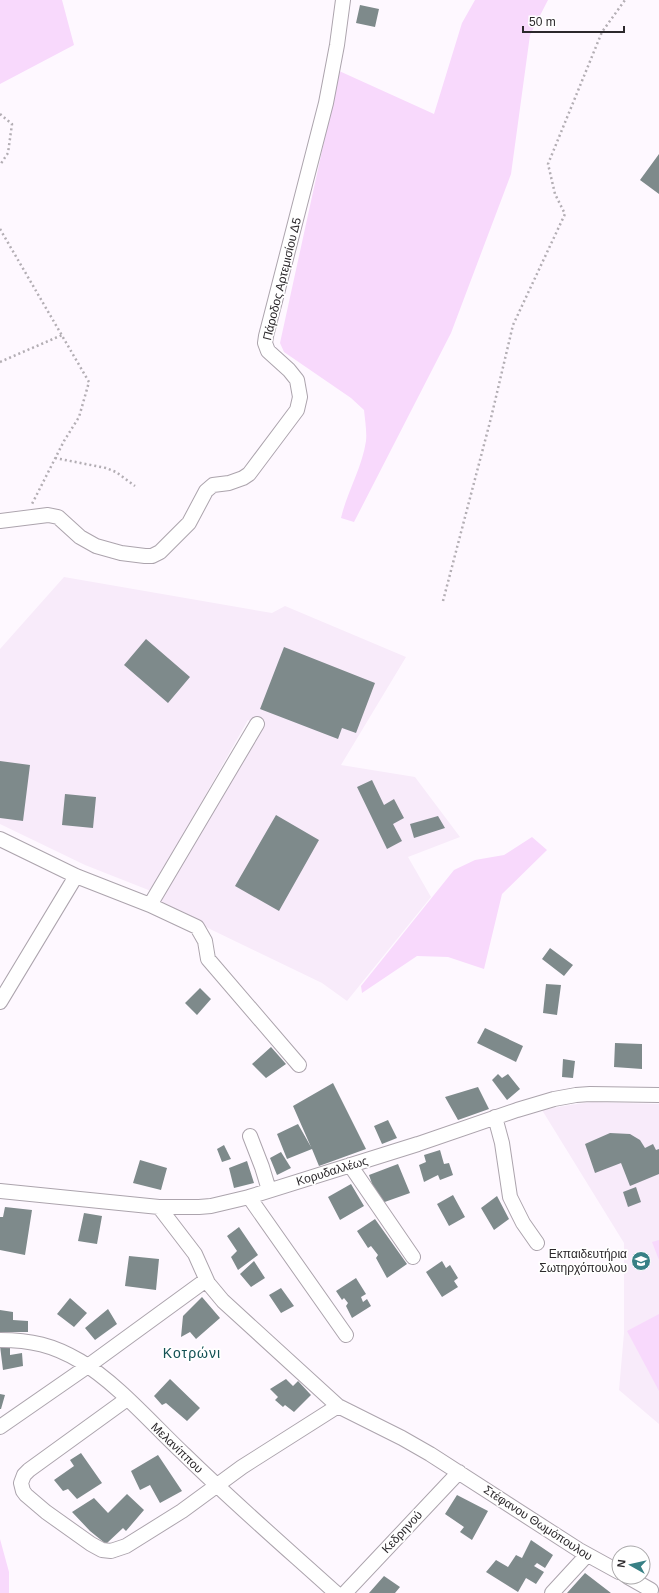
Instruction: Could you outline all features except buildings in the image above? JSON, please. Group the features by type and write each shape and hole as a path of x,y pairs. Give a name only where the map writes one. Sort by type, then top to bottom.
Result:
{"street":[{"name":"Πάροδος Αρτεμισίου Δ5","path":"0,521 48,515 58,517 80,537 96,546 121,553 152,556 160,552 189,523 206,491 213,485 229,483 243,478 253,469 297,410 300,397 297,380 289,370 266,348 266,336 325,109 337,45 343,0"},
{"path":"150,905 257,724"},
{"path":"0,839 76,876 150,905 198,927 205,941 208,959 299,1065"},
{"path":"0,1002 76,876"},
{"name":"Κορυδαλλέως","path":"0,1190 159,1207 199,1208 249,1196 418,1144 541,1102 576,1095 659,1095"},
{"path":"495,1117 502,1143 510,1197 525,1228 536,1243"},
{"path":"250,1136 269,1190"},
{"path":"350,1165 412,1257"},
{"path":"249,1196 346,1335"},
{"name":"Στέφανου Θωμόπουλου","path":"159,1207 195,1254 206,1280 223,1301 338,1406 414,1444 587,1555 611,1568"},
{"path":"0,1427 88,1366 206,1280"},
{"name":"Μελανίππου","path":"0,1340 25,1340 47,1345 88,1366 127,1400 217,1486 336,1593"},
{"path":"127,1400 29,1470 22,1478 21,1483 23,1491 26,1495 46,1512 91,1544 106,1552 121,1549 130,1544 192,1504 266,1451 338,1406"},
{"name":"Κεδρηνού","path":"345,1593 459,1472"},
{"path":"552,1593 587,1555"}],"path":[{"path":"443,601 491,418 513,325 565,214 555,194 548,164 602,32 625,0"},
{"path":"0,114 12,124 8,153 0,165"},
{"path":"0,229 89,382 79,417 54,458 26,518"},
{"path":"0,362 62,335"},
{"path":"54,458 106,468 116,472 136,486"}],"shaded area":[{"path":"0,0 62,0 74,45 0,84"},
{"path":"475,0 548,0 530,35 511,174 451,333 354,522 341,518 364,451 366,434 364,410 351,398 284,352 280,343 327,128 337,70 434,114 462,23"},
{"path":"64,577 272,613 285,606 406,657 341,765 415,777 460,837 408,857 431,897 347,1001 322,983 212,930 159,902 262,727 248,720 151,891 85,865 0,824 0,649"},
{"path":"532,837 547,850 502,894 484,969 448,957 417,956 362,993 361,986 454,870 475,860 504,855"},
{"name":"Εκπαιδευτήρια Σωτηρχόπουλου","path":"592,1102 659,1104 659,1424 619,1390 624,1333 624,1243 542,1110"},
{"path":"659,1240 659,1260 652,1242"},
{"path":"659,1314 659,1391 627,1331"},
{"path":"0,1539 9,1572 9,1593 0,1593"}],"place":[{"name":"Εκπαιδευτήρια Σωτηρχόπουλου","path":"641,1261"}],"district":[{"name":"Κοτρώνι","path":"192,1353"}]}
